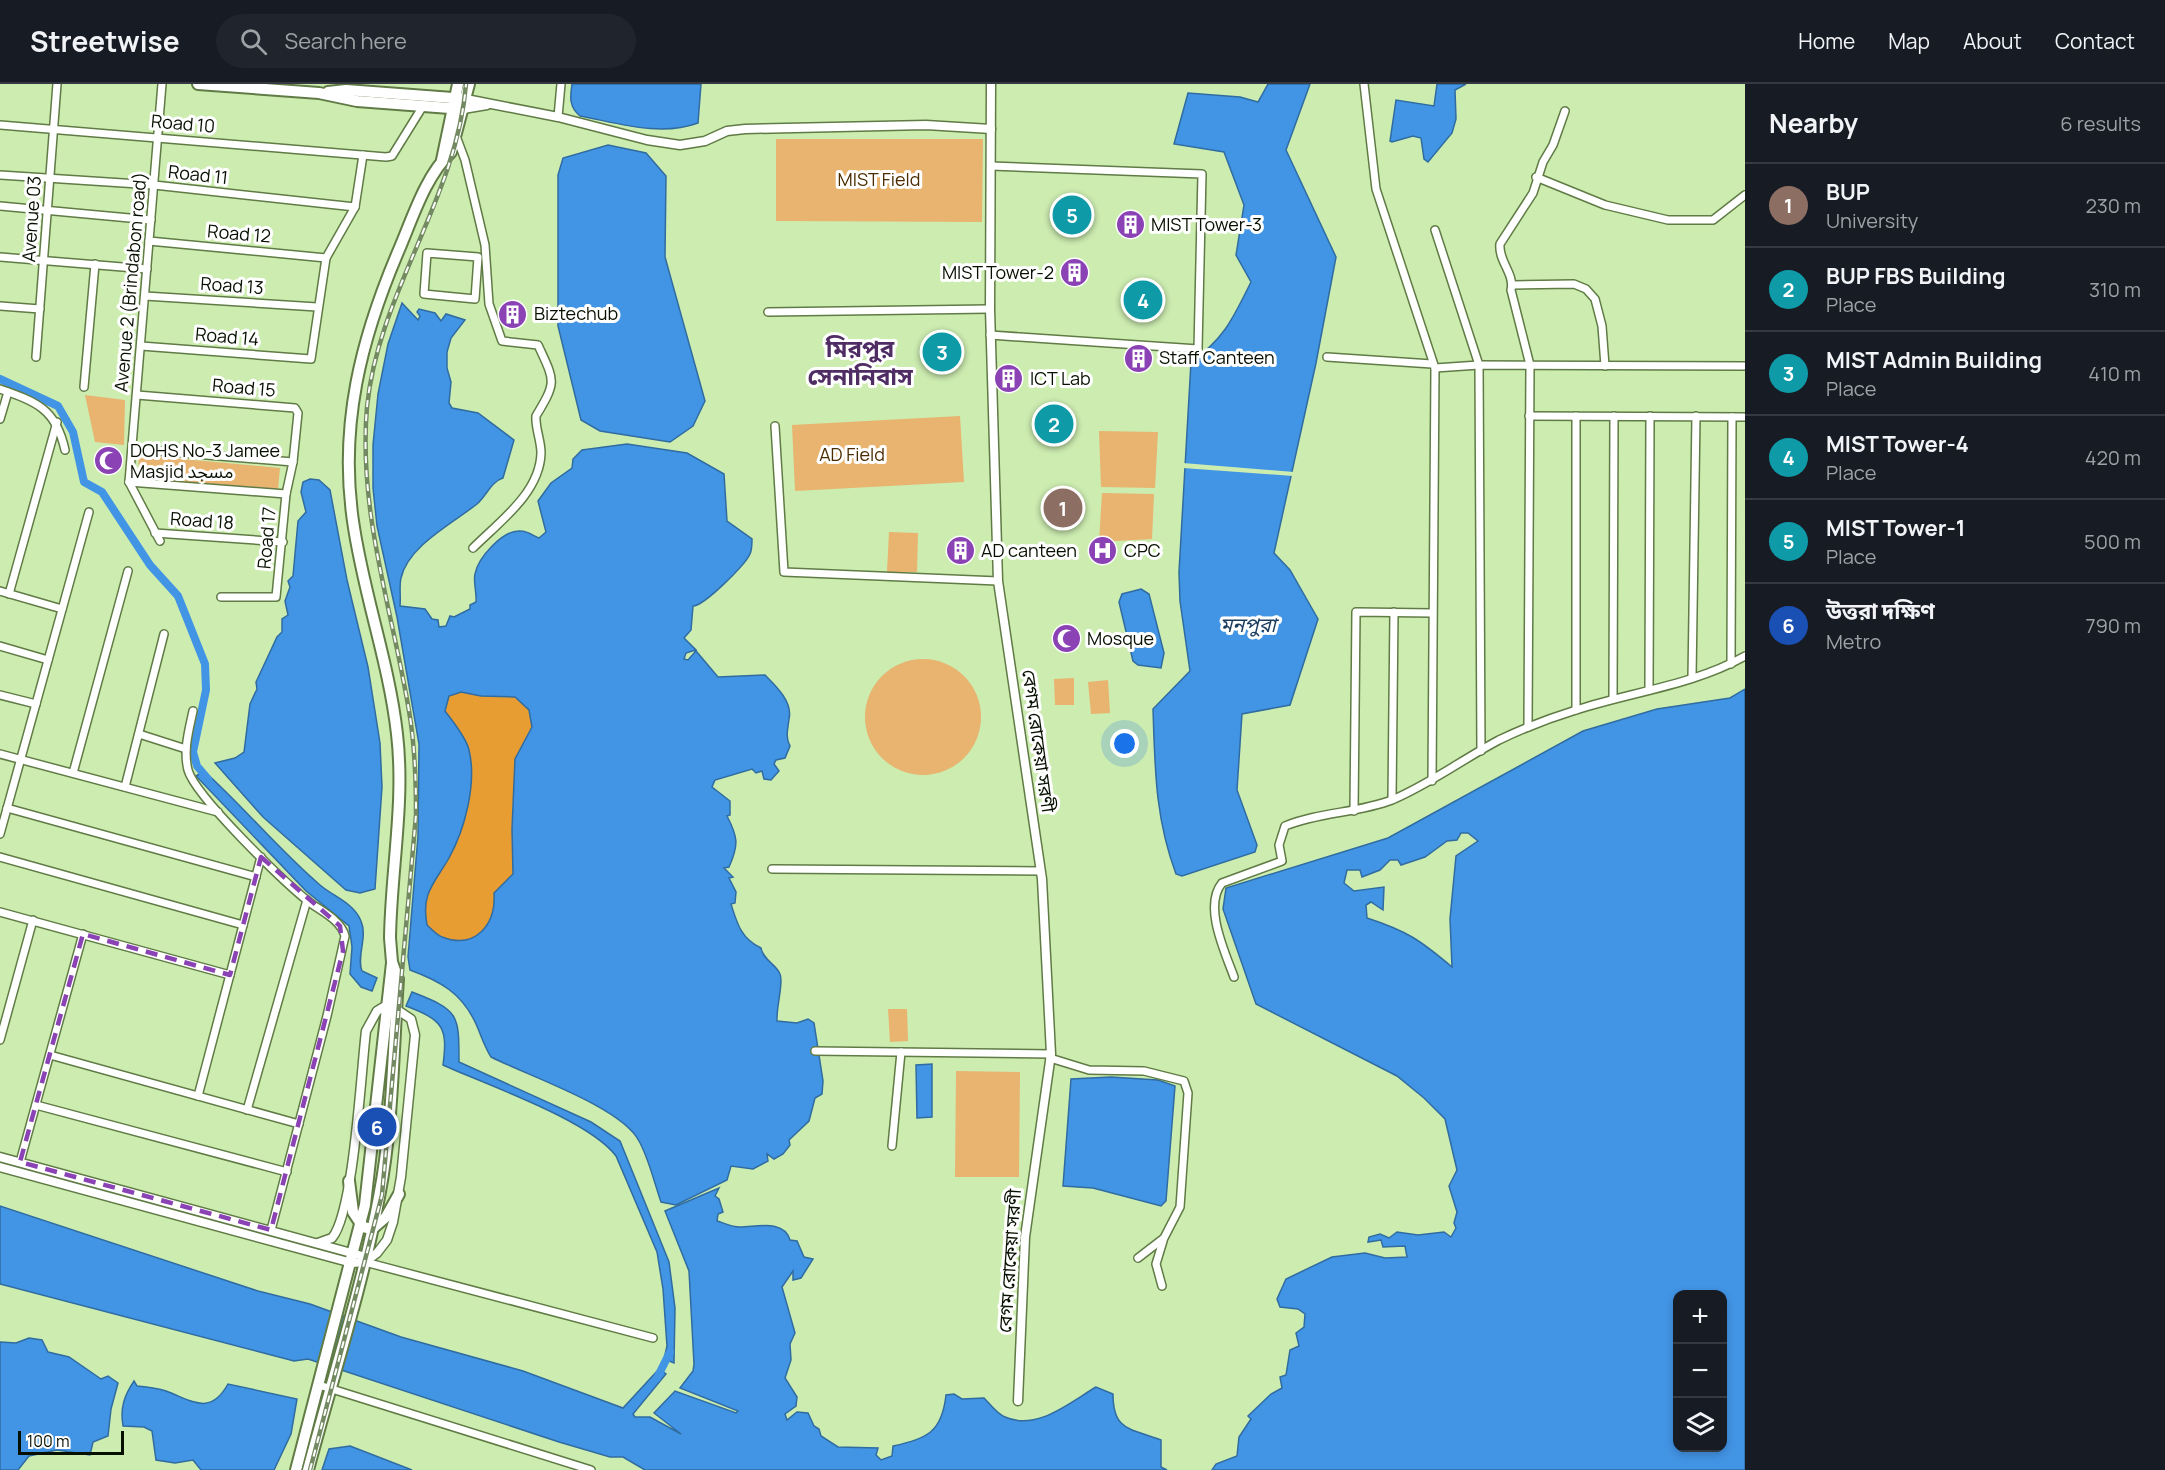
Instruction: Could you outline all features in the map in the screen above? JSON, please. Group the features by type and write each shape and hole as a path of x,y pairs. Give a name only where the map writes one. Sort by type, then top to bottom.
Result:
{"main road":[{"path":"198,84 319,93 357,101 423,106 459,105"},
{"path":"442,160 451,152 456,136 459,105 458,84"},
{"path":"308,1470 339,1311 353,1259 369,1181 391,1007 398,979 392,962 390,931 400,786 397,734 353,523 348,446 354,389 368,330 413,218 442,160 459,105 469,84"},
{"path":"319,93 346,90 459,105"},
{"path":"296,1470 350,1315 366,1260 382,1176 391,1007"},
{"path":"349,1181 352,1205 360,1226"},
{"path":"372,1229 386,1217 399,1194"},
{"path":"360,1226 372,1229"}],"street":[{"name":"Avenue 03","path":"36,357 57,84"},
{"name":"Avenue 2 (Brindabon road)","path":"129,482 162,84"},
{"path":"558,117 561,84"},
{"name":"বেগম রোকেয়া সরণী","path":"992,84 990,335 998,581 1040,871 1050,1056 1024,1238 1018,1401"},
{"path":"1364,84 1376,189 1433,366 1432,781"},
{"path":"459,105 475,99 487,105 558,117 647,140 680,145 705,141 727,131 745,129 926,125 991,129"},
{"name":"Road 10","path":"0,125 392,156 423,106"},
{"path":"1528,727 1530,366 1511,290 1512,285 1498,252 1500,244 1533,193 1535,177 1565,111"},
{"path":"456,136 465,160 480,224 489,304 502,341 537,345 553,378 547,400 536,416 541,451 536,475 514,508 473,548"},
{"path":"317,307 326,258 355,207 363,155"},
{"path":"990,335 1198,349 1202,174 991,166"},
{"name":"Road 11","path":"0,175 154,185 355,207"},
{"path":"1535,177 1605,205 1668,220 1713,220 1745,195"},
{"path":"0,206 151,220"},
{"path":"1435,230 1479,365 1481,751"},
{"name":"Road 12","path":"149,241 326,258"},
{"path":"427,253 478,257 477,277 474,299 424,294 427,253"},
{"path":"0,257 147,269"},
{"path":"84,387 95,264"},
{"path":"477,277 487,278"},
{"path":"1512,285 1574,284 1586,289 1595,299 1602,326 1605,366"},
{"name":"Road 13","path":"145,296 317,307"},
{"path":"0,306 40,309"},
{"name":"Road 14","path":"141,346 311,359 317,307"},
{"path":"768,312 990,309"},
{"path":"1327,357 1433,366 1745,366"},
{"path":"0,389 48,410 57,422 65,450"},
{"path":"0,419 8,392"},
{"name":"Road 15","path":"136,394 295,408 298,413 293,462"},
{"path":"1529,416 1745,417"},
{"path":"1576,416 1576,710"},
{"path":"1613,699 1614,416"},
{"path":"1649,690 1650,416"},
{"path":"1692,678 1696,416"},
{"path":"1731,664 1732,417"},
{"path":"9,594 57,422"},
{"path":"775,426 784,572 998,581"},
{"path":"132,449 293,462 286,494"},
{"path":"129,482 160,542"},
{"name":"Road 17","path":"129,482 286,494 276,597 221,597"},
{"path":"0,834 89,512"},
{"name":"Road 18","path":"155,532 283,542"},
{"path":"73,773 128,571"},
{"path":"0,591 62,609"},
{"path":"1354,811 1356,612 1432,613"},
{"path":"1392,799 1395,612"},
{"path":"125,787 164,634"},
{"path":"0,646 48,660"},
{"path":"1234,977 1215,915 1215,896 1222,883 1282,861 1279,845 1286,826 1354,811 1392,799 1432,781 1481,751 1528,727 1576,710 1692,678 1731,664 1745,656"},
{"path":"0,695 36,704"},
{"path":"193,711 186,749 187,765 193,782 261,857 307,900 340,926 345,942 271,1230"},
{"path":"139,734 186,749"},
{"path":"0,754 219,812"},
{"path":"7,808 256,876"},
{"path":"0,857 243,925"},
{"path":"198,1096 261,857"},
{"path":"772,869 1040,871"},
{"path":"247,1110 307,900"},
{"path":"0,912 230,975"},
{"path":"0,1040 33,920"},
{"path":"20,1162 83,934"},
{"path":"317,1243 329,1240 339,1228 349,1181 366,1031 377,1011 391,1007 411,1019 416,1043 399,1194 387,1240 377,1253 366,1260"},
{"path":"815,1051 1050,1056 1089,1070 1144,1071 1184,1081 1188,1093 1180,1207 1164,1238 1156,1264 1162,1286"},
{"path":"892,1146 901,1052"},
{"path":"50,1055 299,1124"},
{"path":"36,1105 287,1172"},
{"path":"0,1157 317,1243 353,1259"},
{"path":"0,1167 353,1259 366,1260 653,1338"},
{"path":"1137,1258 1164,1238"},
{"path":"326,1382 591,1470"}],"highlighted area":[{"path":"261,857 340,926 343,951 271,1230 20,1162 83,934 230,975"}],"green space":[{"name":"MIST Field","path":"776,139 983,139 982,222 776,221"},
{"path":"85,395 125,400 124,445 95,442"},
{"name":"AD Field","path":"960,416 964,482 795,491 792,425"},
{"path":"1099,431 1158,432 1155,488 1101,487"},
{"path":"139,455 280,468 278,489 138,478"},
{"path":"1102,493 1154,494 1152,539 1099,542"},
{"path":"889,532 918,533 917,572 887,572"},
{"path":"923,659 945,664 964,676 976,695 981,717 976,739 964,758 945,770 923,775 901,770 882,758 870,739 865,717 870,695 882,676 901,664"},
{"path":"1074,678 1074,705 1055,705 1054,679"},
{"path":"1108,680 1110,713 1091,714 1088,682"},
{"path":"888,1009 907,1009 908,1041 890,1042"},
{"path":"956,1071 1020,1072 1019,1177 955,1177"}],"shaded area":[{"path":"461,692 481,696 515,697 529,710 532,727 524,742 515,778 512,818 513,874 494,893 492,915 481,932 465,940 454,940 440,936 427,925 424,909 430,888 453,721 444,711 449,696"}],"water":[{"path":"572,84 701,84 698,123 684,127 654,129 580,116 571,102"},
{"name":"মনপুরা","path":"1268,84 1310,84 1286,150 1336,257 1316,363 1274,553 1290,570 1318,619 1290,705 1242,714 1237,790 1257,845 1255,852 1182,876 1176,874 1160,813 1153,709 1190,671 1180,601 1179,572 1191,362 1203,353 1227,327 1251,282 1236,255 1244,205 1224,152 1174,144 1188,93 1240,97 1258,102"},
{"path":"1437,84 1466,84 1455,90 1456,119 1452,133 1428,162 1424,159 1421,138 1413,136 1390,141 1396,100 1434,106"},
{"path":"608,145 646,153 666,176 665,257 705,401 693,426 670,442 600,431 581,420 558,326 558,175 563,158"},
{"path":"402,303 418,320 419,309 435,313 441,321 446,314 465,320 451,338 447,352 447,368 451,382 449,403 452,408 478,413 514,440 503,478 492,485 477,504 433,536 405,566 400,581 400,606 425,609 432,619 438,620 439,627 446,626 450,616 454,617 470,609 470,605 476,602 477,567 492,546 514,532 526,532 539,538 546,532 538,501 551,483 572,468 573,459 582,450 627,444 687,453 724,474 727,521 752,539 751,552 741,567 715,592 693,606 691,630 684,638 696,650 686,653 684,659 688,660 696,651 718,677 765,675 783,695 788,706 790,713 787,736 790,746 785,758 776,760 774,764 779,771 771,780 764,779 762,771 756,773 752,769 715,780 712,787 730,801 730,815 727,816 735,836 736,847 729,867 724,868 733,877 729,878 736,892 735,903 731,904 735,918 744,935 761,948 764,956 780,974 777,1021 797,1023 808,1019 814,1023 823,1081 822,1094 815,1098 809,1121 789,1140 790,1145 783,1154 774,1159 767,1154 768,1161 753,1169 731,1166 727,1180 676,1205 661,1202 643,1148 629,1128 594,1104 491,1057 470,1013 457,996 431,979 410,970 408,957 418,836 419,744 397,617 377,526 373,488 373,445 378,394 388,344","holes":["461,692 481,696 515,697 529,710 532,727 515,759 513,874 494,893 492,915 481,932 465,940 454,940 442,937 432,930 427,925 426,914 430,889 449,858 460,834 468,806 472,777 467,745 445,711 449,696"]},
{"path":"310,479 319,480 330,490 347,580 368,667 380,743 382,787 375,889 360,893 346,890 263,817 215,763 235,758 244,752 250,704 257,689 256,682 277,637 282,632 282,619 288,615 285,601 290,587 288,581 293,576 298,521 306,512 301,492 303,482"},
{"path":"1141,589 1149,594 1164,653 1161,668 1138,665 1133,661 1119,602 1122,594"},
{"path":"1745,689 1745,1470 1212,1470 1216,1464 1237,1456 1239,1437 1251,1419 1248,1416 1271,1394 1282,1388 1280,1377 1286,1375 1290,1350 1299,1346 1296,1333 1304,1327 1305,1314 1298,1309 1280,1307 1277,1299 1286,1279 1332,1257 1365,1253 1385,1258 1407,1257 1405,1246 1383,1247 1381,1240 1368,1242 1369,1237 1380,1234 1389,1238 1397,1232 1418,1235 1444,1232 1451,1237 1456,1228 1454,1223 1457,1212 1449,1186 1457,1170 1445,1119 1397,1076 1256,1004 1223,909 1226,888 1388,838 1583,731 1657,709 1730,698","holes":["1461,833 1468,833 1478,841 1456,856 1450,919 1452,967 1412,937 1393,927 1367,918 1366,905 1371,902 1383,910 1384,887 1354,891 1344,883 1347,870 1360,870 1362,877 1380,870 1390,860 1398,860 1401,865 1425,857 1447,841 1457,840"]},
{"path":"204,771 305,872 354,909 363,927 360,960 362,971 377,978 372,991 361,987 350,974 352,947 349,926 306,891 196,776"},
{"path":"412,992 448,1009 453,1016 457,1024 459,1062 591,1122 620,1141 669,1262 675,1308 674,1363 664,1359 667,1346 663,1289 657,1252 616,1156 584,1129 536,1104 443,1065 445,1042 443,1033 435,1021 406,1006"},
{"path":"932,1064 932,1117 917,1118 916,1065"},
{"path":"1111,1077 1158,1080 1175,1086 1166,1201 1161,1206 1093,1188 1063,1186 1071,1079"},
{"path":"719,1188 715,1196 719,1199 723,1212 718,1214 717,1221 737,1227 769,1226 782,1229 790,1240 797,1241 804,1257 813,1259 801,1278 793,1280 793,1271 782,1287 795,1333 790,1344 791,1360 785,1378 797,1397 796,1406 785,1414 787,1420 797,1412 808,1413 821,1436 838,1447 878,1448 876,1455 881,1460 892,1456 893,1446 924,1437 931,1432 941,1418 946,1395 954,1394 962,1399 984,1398 1002,1416 1029,1420 1052,1413 1096,1387 1113,1394 1116,1416 1126,1427 1161,1440 1161,1467 1167,1470 645,1470 623,1457 610,1457 559,1442 308,1359 294,1361 0,1284 0,1206 258,1291 310,1304 401,1337 523,1371 623,1408 659,1369 666,1374 633,1414 635,1417 650,1417 681,1434 654,1413 675,1391 736,1413 738,1411 680,1388 693,1371 694,1364 689,1271 665,1211"},
{"path":"29,1338 42,1340 48,1352 69,1357 101,1379 108,1376 118,1383 111,1409 108,1436 93,1442 90,1455 57,1450 29,1456 18,1470 0,1470 0,1342 16,1343"},
{"path":"134,1381 137,1386 163,1390 200,1403 215,1400 228,1384 297,1399 291,1434 274,1470 201,1470 193,1460 175,1463 156,1460 152,1431 144,1427 123,1426 124,1402"},
{"path":"350,1446 412,1470 322,1470 329,1449"}],"pier":[{"path":"1183,463 1294,472 1293,476 1183,468"}],"waterway":[{"path":"0,379 58,406 73,432 84,482 102,492 150,565 178,596 205,664 206,690 193,752 197,766 208,779"},
{"path":"657,1378 670,1352"}],"railway":[{"path":"310,1470 382,1195 416,815 415,763 411,724 378,560 367,484 367,407 374,365 386,324 448,167 460,126 466,84"}],"place":[{"name":"MIST Tower-1","path":"1072,215"},
{"name":"MIST Tower-3","path":"1130,225"},
{"name":"MIST Tower-2","path":"1075,273"},
{"name":"MIST Tower-4","path":"1143,300"},
{"name":"Biztechub","path":"513,314"},
{"name":"MIST Admin Building","path":"942,352"},
{"name":"Staff Canteen","path":"1138,358"},
{"name":"ICT Lab","path":"1009,379"},
{"name":"BUP FBS Building","path":"1054,424"},
{"name":"DOHS No-3 Jamee Masjid مسجد","path":"109,461"},
{"name":"BUP","path":"1063,508"},
{"name":"AD canteen","path":"960,551"},
{"name":"CPC","path":"1103,551"},
{"name":"Mosque","path":"1066,639"},
{"name":"উত্তরা দক্ষিণ","path":"377,1127"}],"district":[{"name":"মিরপুর সেনানিবাস","path":"860,363"}]}
